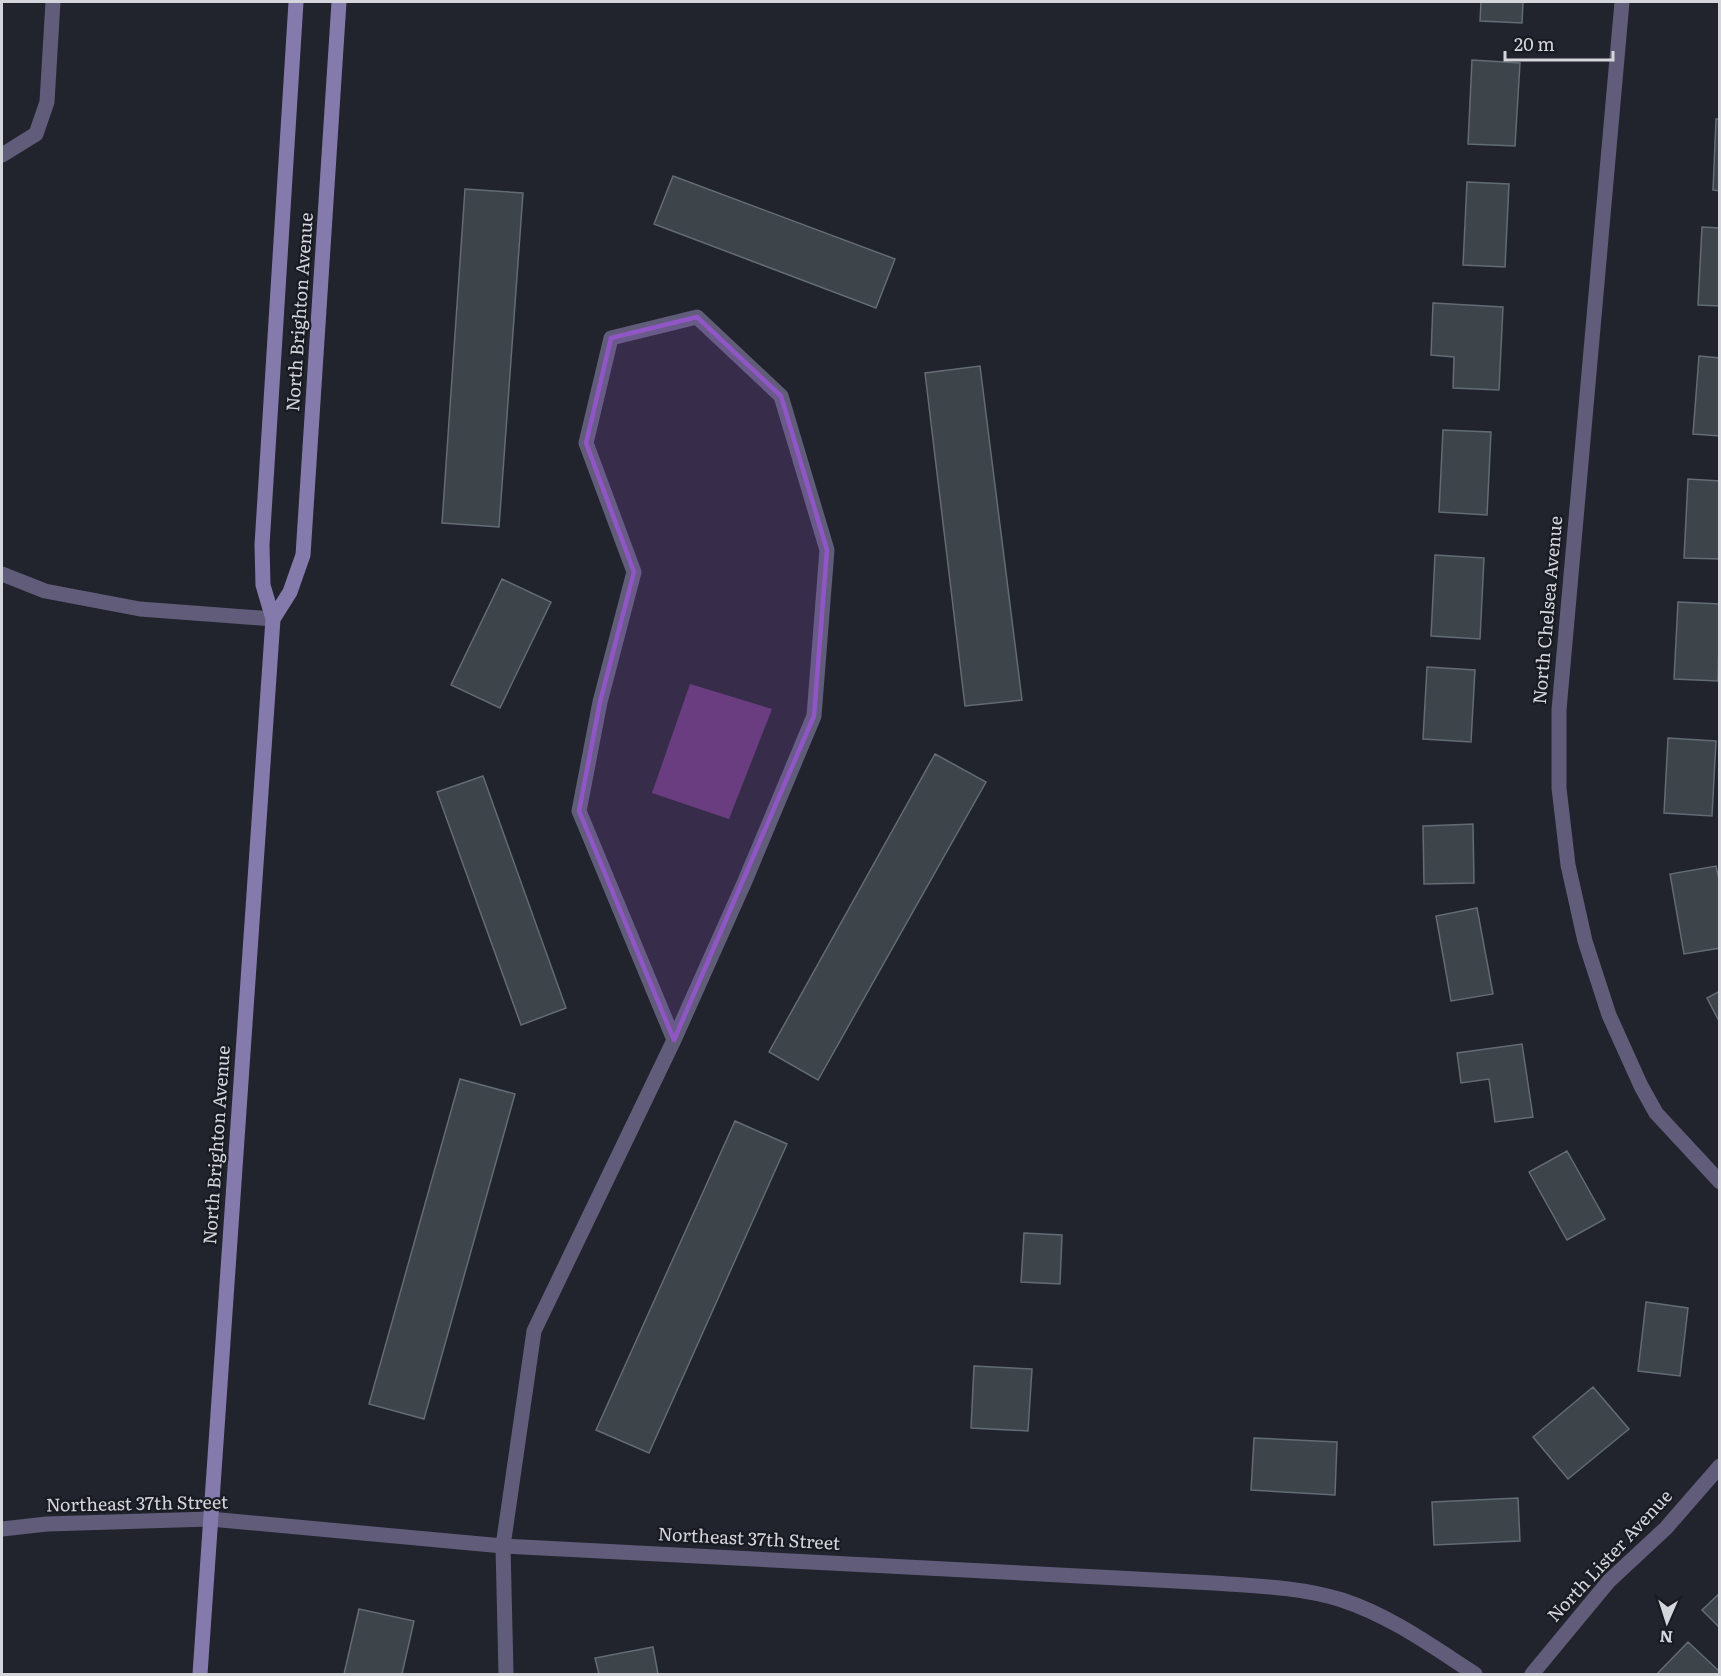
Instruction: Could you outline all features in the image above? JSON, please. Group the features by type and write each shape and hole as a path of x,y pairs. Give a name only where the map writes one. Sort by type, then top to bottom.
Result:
{"main road":[{"name":"North Brighton Avenue","path":"200,1674 273,619 263,585 262,545 296,2"},
{"name":"North Brighton Avenue","path":"273,619 290,591 303,555 339,2"}],"street":[{"path":"2,155 36,134 47,102 53,2"},
{"name":"North Chelsea Avenue","path":"1622,2 1559,710 1559,788 1568,865 1585,941 1609,1015 1641,1086 1656,1113 1719,1182"},
{"path":"506,1674 503,1546 534,1331 674,1040 745,881 814,716 827,550 781,396 697,317 611,338 586,443 634,572 600,702 579,811 674,1040"},
{"path":"2,574 45,591 140,609 273,619"},
{"name":"North Lister Avenue","path":"1532,1674 1609,1581 1666,1528 1719,1466"},
{"name":"Northeast 37th Street","path":"2,1529 47,1524 210,1520 503,1546 1214,1583 1286,1589 1342,1600 1402,1627 1474,1674"}],"highlighted area":[{"path":"697,317 781,396 827,550 814,716 674,1040 579,811 600,702 634,572 586,443 611,338"}],"shaded area":[{"path":"690,684 772,709 729,819 652,793"}],"building":[{"path":"1481,2 1523,2 1522,23 1480,21"},
{"path":"1472,60 1520,63 1515,146 1468,144"},
{"path":"1716,119 1720,119 1720,191 1713,190"},
{"path":"673,176 895,259 876,308 654,224"},
{"path":"1467,182 1509,184 1505,267 1463,265"},
{"path":"465,189 523,193 499,527 442,523"},
{"path":"1702,227 1720,228 1720,306 1698,305"},
{"path":"1433,303 1503,307 1499,390 1453,388 1454,357 1431,355"},
{"path":"1699,356 1720,358 1720,436 1693,434"},
{"path":"980,366 1022,700 965,706 925,373"},
{"path":"1443,430 1491,432 1487,515 1439,512"},
{"path":"1688,479 1720,481 1720,559 1684,558"},
{"path":"1435,555 1484,558 1480,639 1431,636"},
{"path":"502,579 551,602 500,708 451,685"},
{"path":"1678,602 1720,604 1718,681 1674,679"},
{"path":"1427,667 1475,670 1471,742 1423,739"},
{"path":"1668,738 1716,741 1712,816 1664,813"},
{"path":"935,754 986,782 818,1080 769,1052"},
{"path":"483,776 566,1008 521,1025 437,792"},
{"path":"1473,824 1474,883 1424,884 1423,826"},
{"path":"1716,866 1720,884 1720,948 1684,954 1670,874"},
{"path":"1477,908 1493,994 1451,1001 1436,916"},
{"path":"1720,991 1720,1023 1707,998"},
{"path":"1522,1044 1533,1117 1495,1122 1489,1079 1461,1083 1457,1053"},
{"path":"460,1079 515,1094 424,1419 369,1404"},
{"path":"735,1121 787,1144 649,1453 596,1430"},
{"path":"1567,1151 1605,1219 1567,1240 1529,1172"},
{"path":"1024,1233 1062,1235 1060,1284 1021,1282"},
{"path":"1646,1302 1688,1308 1680,1376 1638,1371"},
{"path":"974,1366 1032,1369 1028,1431 971,1428"},
{"path":"1593,1387 1629,1429 1568,1479 1533,1437"},
{"path":"1254,1438 1337,1442 1335,1495 1251,1490"},
{"path":"1518,1498 1520,1541 1434,1545 1432,1502"},
{"path":"1720,1593 1720,1628 1702,1610"},
{"path":"359,1609 414,1621 402,1674 344,1674"},
{"path":"1688,1642 1720,1672 1720,1674 1657,1674"},
{"path":"653,1647 658,1674 599,1674 595,1658"}]}
